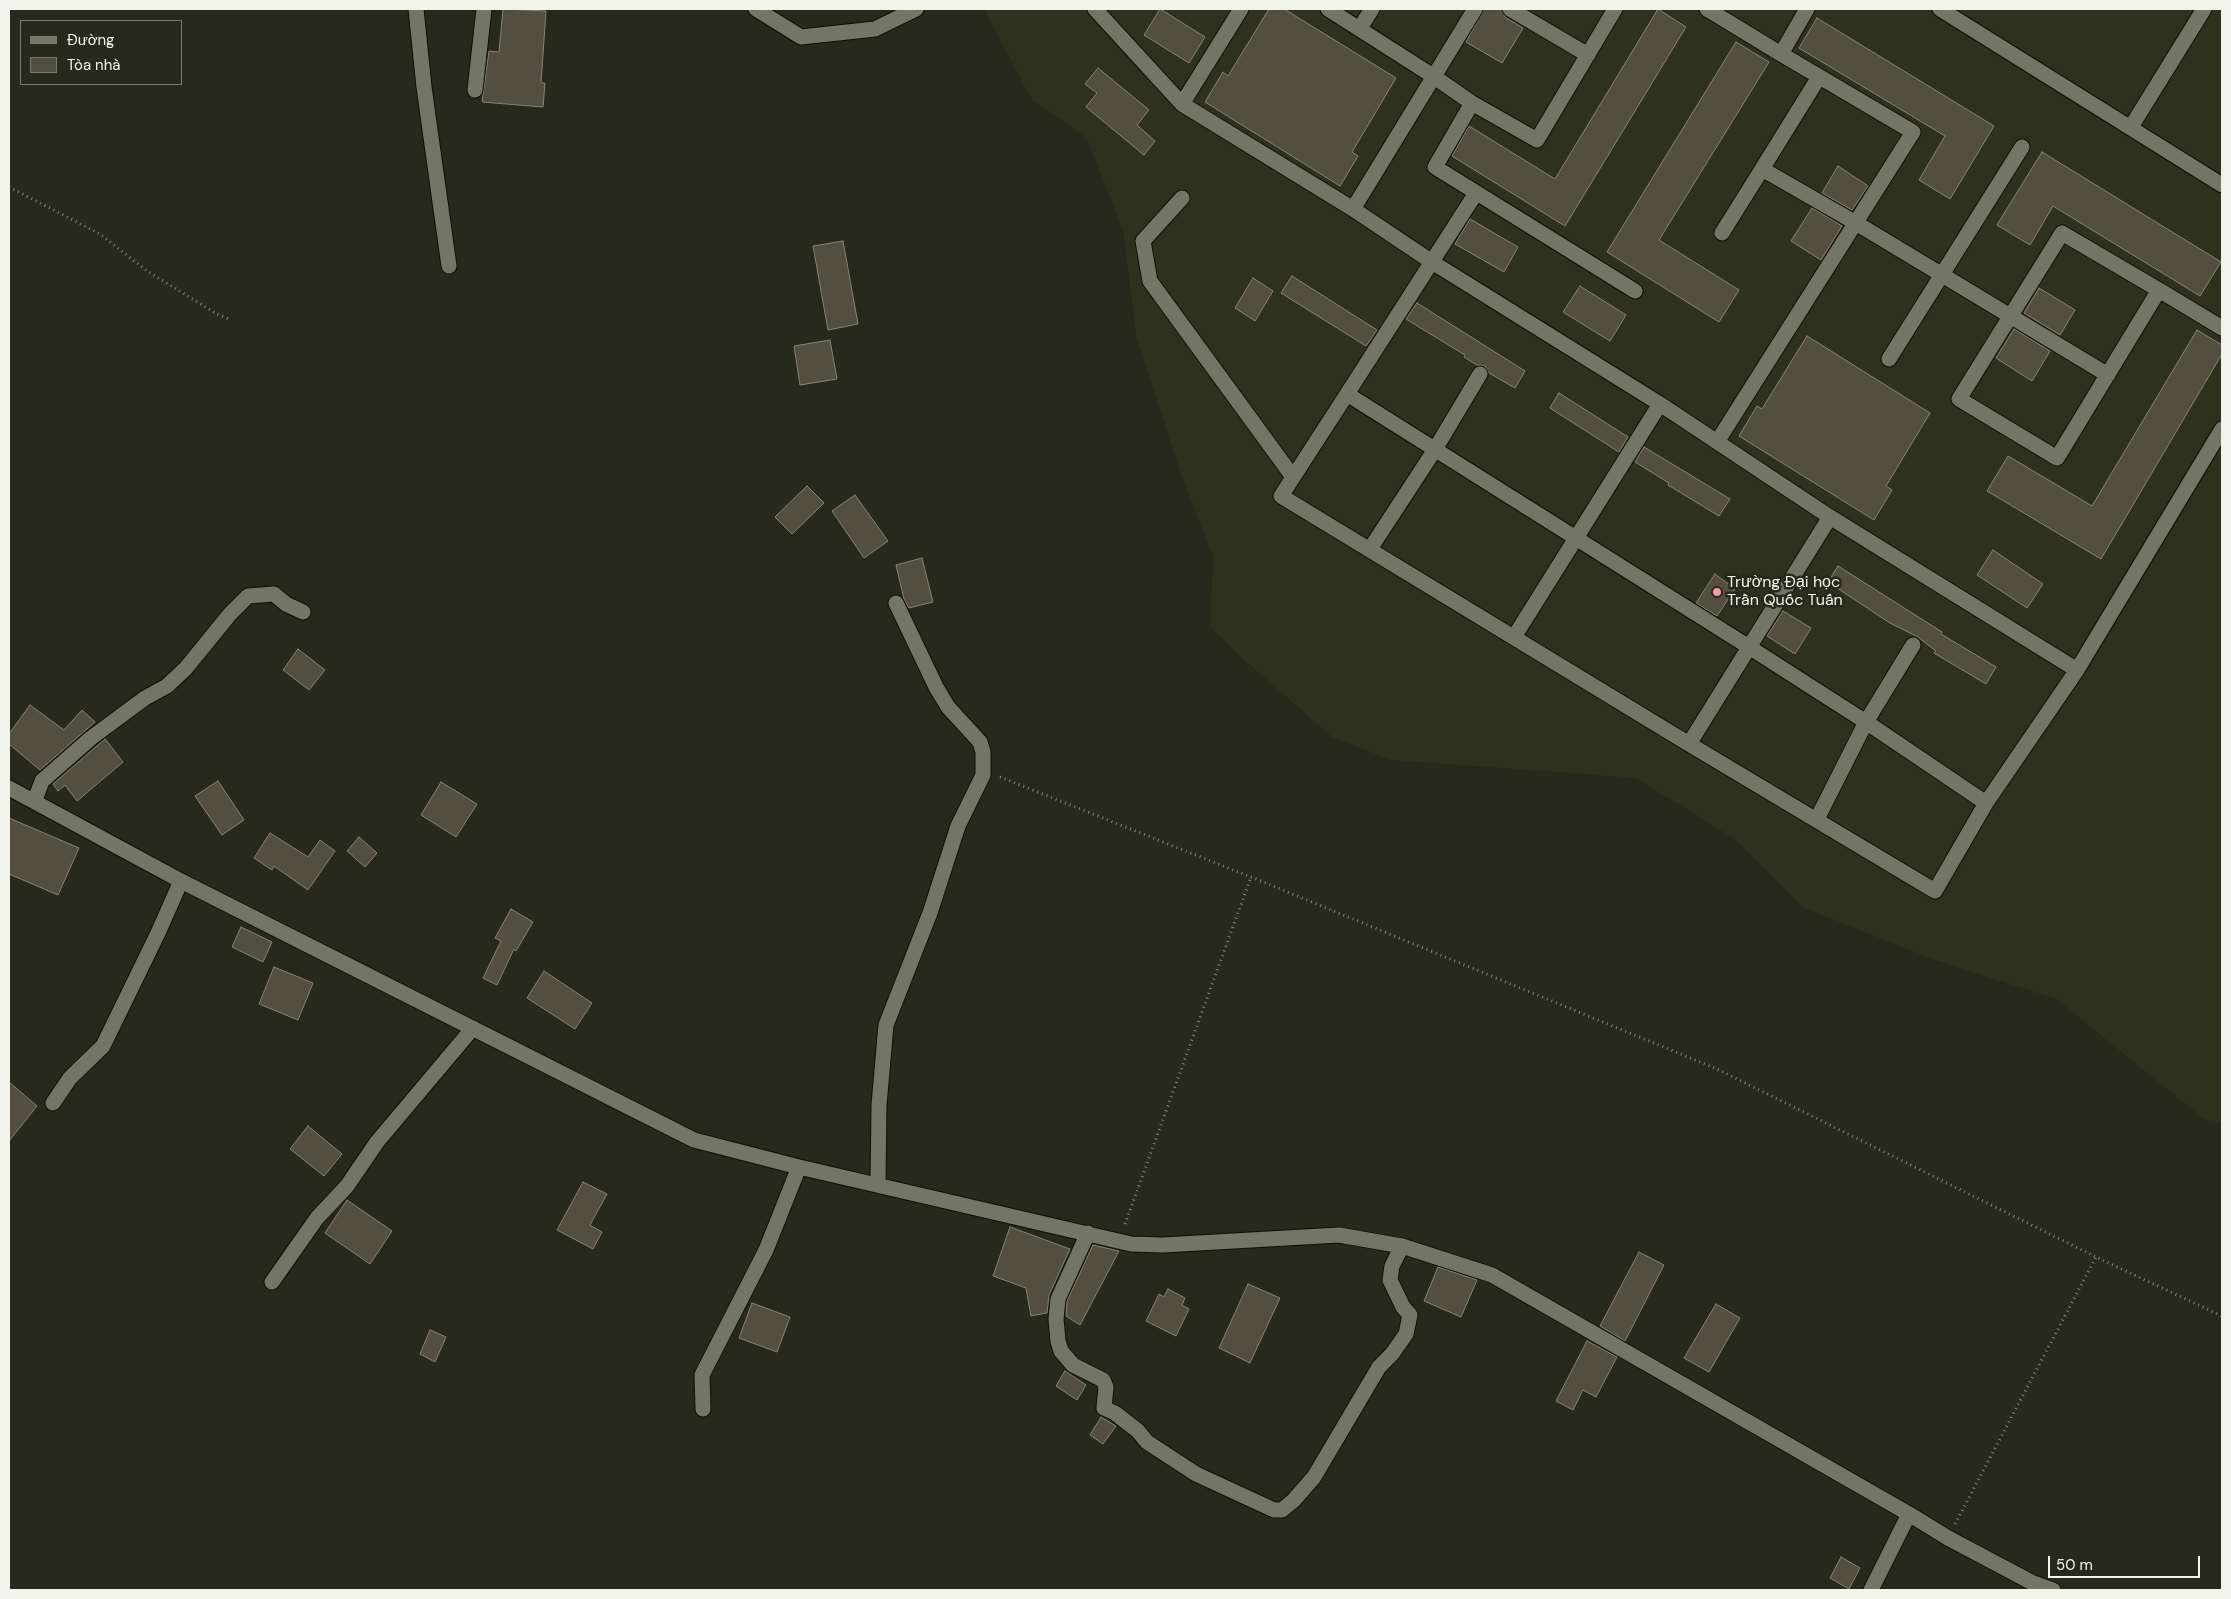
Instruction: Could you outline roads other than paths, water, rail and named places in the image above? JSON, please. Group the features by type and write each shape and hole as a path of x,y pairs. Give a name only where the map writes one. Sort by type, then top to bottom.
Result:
{"street":[{"path":"416,9 424,87 449,266"},
{"path":"475,90 484,9"},
{"path":"756,9 801,37 875,29 916,9"},
{"path":"1094,9 1182,104 1353,209 1432,262 1660,404 1830,517 2077,670"},
{"path":"1182,104 1241,9"},
{"path":"1328,9 1360,28 1472,103 1537,140 1615,9"},
{"path":"1360,28 1372,9"},
{"path":"1353,209 1474,9"},
{"path":"1510,9 1588,55"},
{"path":"1707,9 1913,132 1717,442"},
{"path":"1781,54 1807,9"},
{"path":"1940,9 2222,185"},
{"path":"2131,127 2204,9"},
{"path":"1722,232 1819,77"},
{"path":"1472,103 1435,167 1635,291"},
{"path":"1890,359 2022,147"},
{"path":"1762,169 1856,222 2108,376"},
{"path":"1476,193 1281,496 1935,891 1986,803 2077,670 2222,429"},
{"path":"1182,198 1143,241 1150,281 1294,477"},
{"path":"2159,290 2057,458 1960,399 2062,233 2159,290 2222,328"},
{"path":"1370,549 1480,374"},
{"path":"1347,394 1749,647 1866,722 1986,803"},
{"path":"1514,637 1660,404"},
{"path":"1689,744 1830,517"},
{"path":"35,800 42,781 90,738 145,698 167,686 186,668 248,596 274,594 286,604 303,612"},
{"path":"878,1184 879,1105 886,1025 930,913 958,826 983,775 984,752 980,742 948,707 936,687 896,603"},
{"path":"1817,819 1866,722 1913,645"},
{"path":"9,788 35,800 181,881 694,1140 799,1167 1131,1244 1163,1245 1339,1234 1402,1246 1492,1275 1948,1538 2031,1582 2053,1590"},
{"path":"53,1103 70,1078 102,1046 158,933 181,881"},
{"path":"272,1282 308,1231 346,1186 377,1142 473,1028"},
{"path":"703,1409 702,1374 766,1250 799,1167"},
{"path":"1088,1234 1058,1300 1057,1326 1062,1351 1073,1365 1103,1380 1106,1387 1104,1408 1123,1419 1138,1431 1147,1442 1196,1474 1274,1510 1282,1510 1294,1500 1314,1476 1379,1368 1406,1334 1410,1315 1403,1307 1390,1280 1392,1266 1402,1246"},
{"path":"1871,1590 1909,1514"}],"place":[{"name":"Trường Đại học Trần Quốc Tuấn","path":"1717,592"}]}
